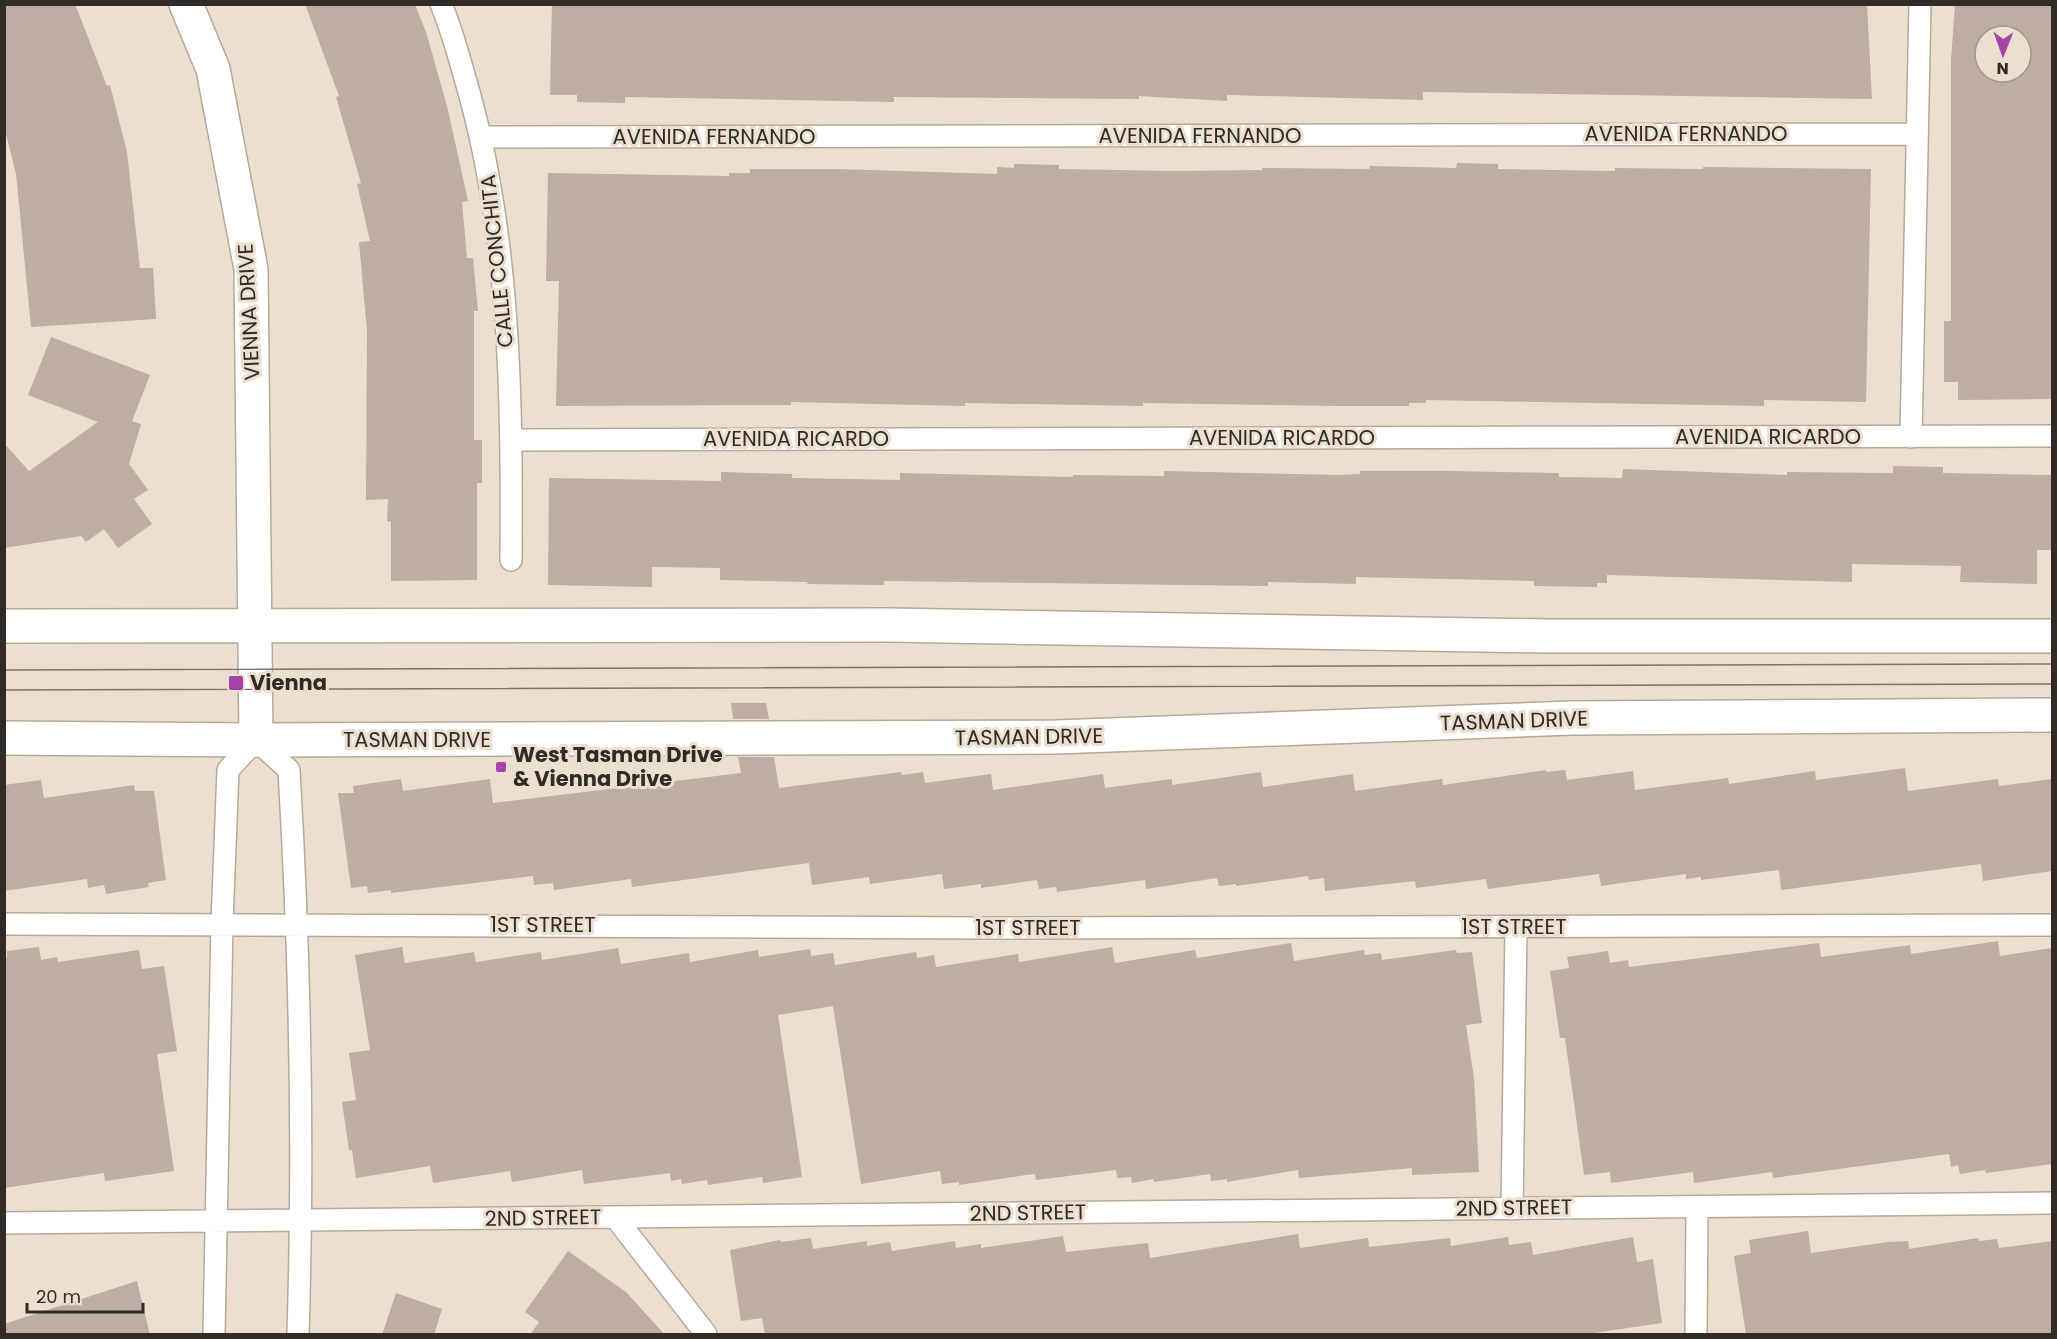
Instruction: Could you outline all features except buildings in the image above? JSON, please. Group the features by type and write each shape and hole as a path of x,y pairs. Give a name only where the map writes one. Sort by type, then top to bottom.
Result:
{"street":[{"name":"VIENNA DRIVE","path":"186,4 213,69 251,269 256,740"},
{"path":"4,626 888,625 1547,636 2052,636"},
{"name":"TASMAN DRIVE","path":"4,738 256,740 1056,737 1572,718 2052,715"}],"lane":[{"name":"CALLE CONCHITA","path":"441,4 482,137 505,295 512,440 512,560"},
{"path":"1911,437 1920,4"},
{"name":"AVENIDA FERNANDO","path":"482,137 1917,134"},
{"name":"AVENIDA RICARDO","path":"512,440 2052,436"},
{"path":"214,1335 222,923 228,770 256,740 289,771 298,923 302,1220 298,1335"},
{"name":"1ST STREET","path":"4,924 298,923 989,928 2052,925"},
{"path":"1512,1209 1516,927"},
{"name":"2ND STREET","path":"4,1223 2052,1203"},
{"path":"1696,1335 1697,1207"},
{"path":"615,1217 706,1335"}],"tram line":[{"path":"4,670 2052,664"},
{"path":"4,690 2052,684"}],"place":[{"name":"Vienna","path":"236,683"},
{"name":"West Tasman Drive & Vienna Drive","path":"501,767"}]}
